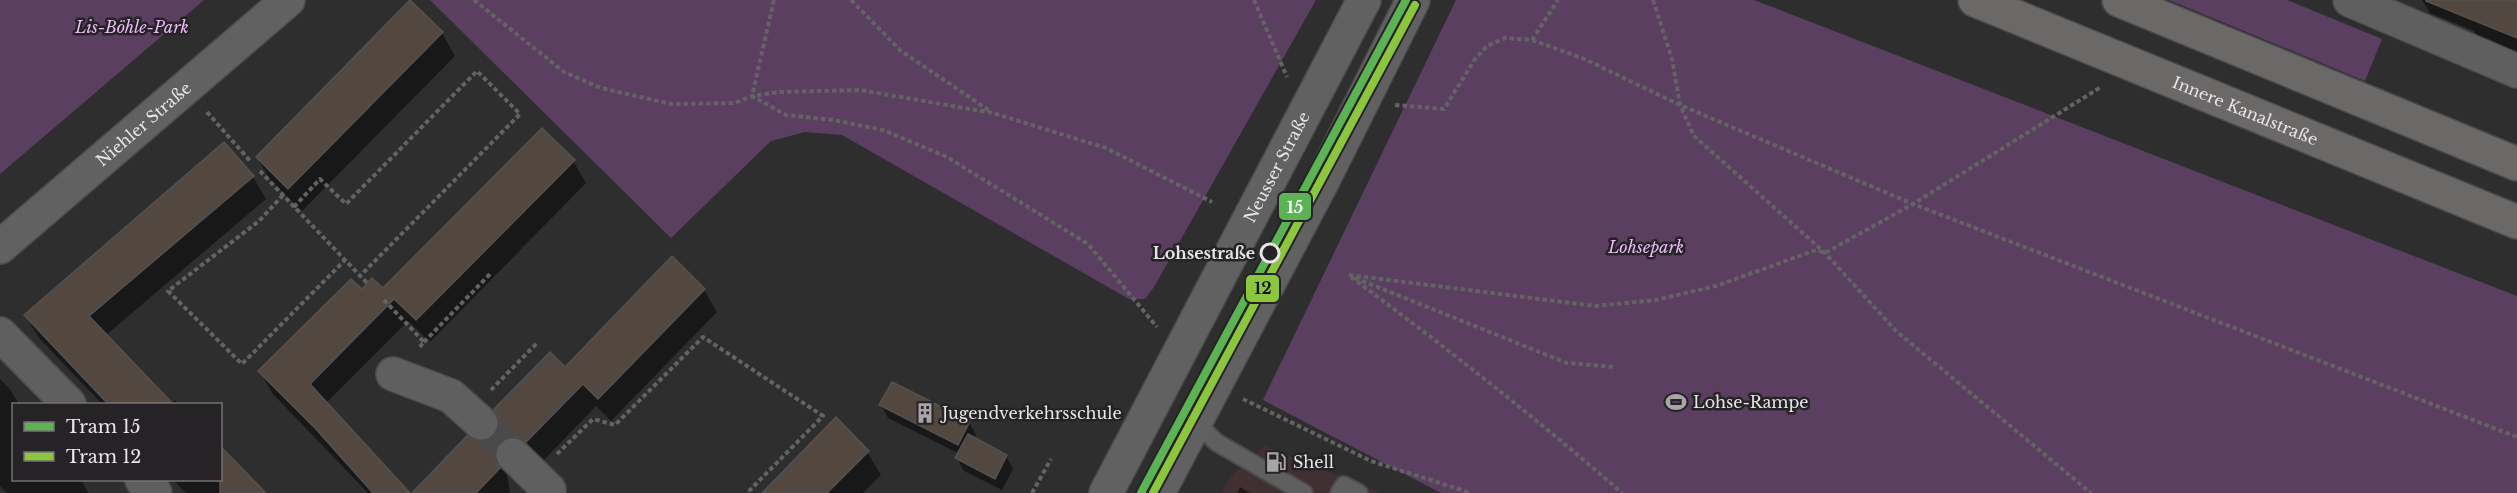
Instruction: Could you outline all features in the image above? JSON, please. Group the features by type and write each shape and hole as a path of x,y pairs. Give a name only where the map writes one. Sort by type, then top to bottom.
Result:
{"main road":[{"name":"Niehler Straße","path":"0,247 288,0"},
{"name":"Neusser Straße","path":"1106,493 1364,0"},
{"path":"1158,493 1321,184 1413,0"},
{"name":"Innere Kanalstraße","path":"1975,0 2517,222"},
{"path":"2119,0 2517,164"},
{"path":"1280,159 1321,184"}],"street":[{"path":"2361,2 2517,71"},
{"path":"0,334 67,403"},
{"path":"393,374 451,396 475,417"},
{"path":"143,481 155,493"}],"lane":[{"path":"1196,422 1216,442 1304,493"},
{"path":"1339,493 1344,485 1359,493"}],"path":[{"path":"474,0 564,72 601,88 671,104 735,103 752,96 780,92 860,90 993,113 1106,148 1212,202"},
{"path":"752,96 774,0"},
{"path":"851,0 901,51 993,113"},
{"path":"1254,0 1303,116"},
{"path":"1532,39 1558,0"},
{"path":"1653,0 1672,59 1680,105 1694,136 1825,253 1896,330 2091,493"},
{"path":"1392,104 1444,109 1474,59 1487,46 1505,38 1532,39 1582,58 1680,105 1913,204 2517,437"},
{"path":"1348,275 1595,306 1656,300 1716,286 1816,250 1825,253 1913,204 2136,65"},
{"path":"294,207 320,179 346,204 477,71 520,114 360,276"},
{"path":"187,88 251,162"},
{"path":"752,96 786,115 833,120 883,130 947,157 1088,244 1179,354"},
{"path":"260,171 367,283"},
{"path":"283,195 259,220 168,291 242,364 345,260"},
{"path":"393,374 491,273"},
{"path":"1348,275 1567,363 1616,367"},
{"path":"1348,275 1499,389 1622,493"},
{"path":"384,300 424,342"},
{"path":"544,481 592,419 615,425 703,337 823,416 747,493"},
{"path":"475,417 537,343"},
{"path":"1215,386 1371,461 1471,493"},
{"path":"1032,493 1051,459"}],"shaded area":[{"name":"Shell","path":"1265,446 1381,493 1222,493 1230,477"}],"green space":[{"name":"Lis-Böhle-Park","path":"0,0 204,0 0,174"},
{"path":"430,0 1316,0 1154,287 1145,299 1129,299 842,135 805,132 771,141 671,238"},
{"name":"Lohsepark","path":"1456,0 1754,0 2517,296 2517,493 1441,493 1263,400"},
{"path":"2169,0 2287,0 2382,39 2365,81"}],"building":[{"path":"410,0 443,32 288,189 256,157"},
{"path":"2517,0 2517,38 2426,1"},
{"path":"542,128 575,160 416,320 394,299 310,384 410,493 373,493 315,428 258,371 351,279 362,289 372,278 383,288"},
{"path":"224,142 254,176 89,316 172,403 107,403 24,315"},
{"path":"672,256 705,289 598,399 583,384 526,442 517,437 508,437 500,442 495,451 495,461 500,468 476,493 412,493 467,436 478,441 487,441 494,436 499,426 499,417 494,409 550,352 565,367"},
{"name":"Jugendverkehrsschule","path":"892,382 970,421 958,445 879,405"},
{"path":"836,417 869,451 827,493 762,493"},
{"path":"968,434 1007,455 995,479 955,458"},
{"path":"222,448 266,493 220,493"}],"tunnel":[{"path":"481,423 513,455"}],"tram line":[{"name":"15","path":"1141,493 1406,0"},
{"name":"12","path":"1153,493 1415,5"}],"place":[{"name":"Lohsestraße","path":"1270,253"},
{"name":"Lohse-Rampe","path":"1676,402"},
{"name":"Jugendverkehrsschule","path":"925,413"},
{"name":"Shell","path":"1276,462"}]}
